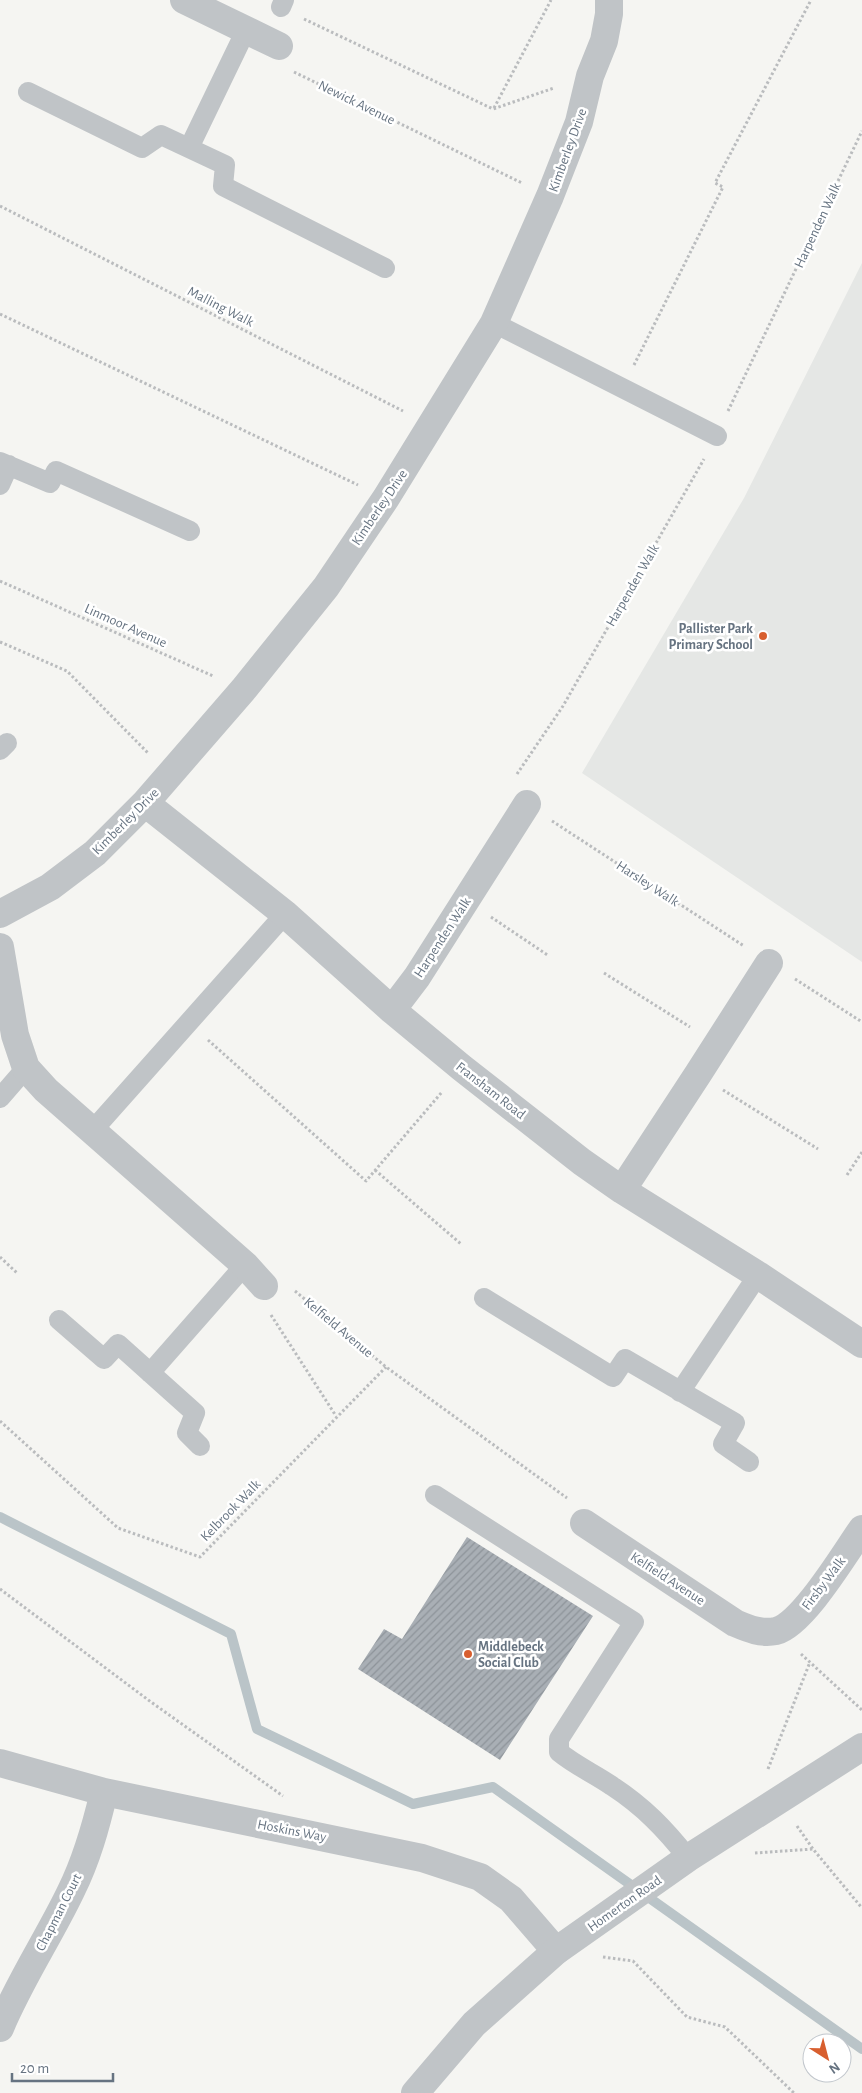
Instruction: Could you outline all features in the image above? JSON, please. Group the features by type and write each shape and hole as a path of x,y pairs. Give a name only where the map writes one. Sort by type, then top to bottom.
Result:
{"street":[{"path":"184,0 279,46"},
{"name":"Kimberley Drive","path":"0,914 50,887 95,852 144,803 243,690 326,587 386,498 494,323 550,196 579,122 590,76 604,41 609,14 609,0"},
{"name":"Fransham Road","path":"144,803 285,914 392,1010 462,1068 582,1162 622,1190 758,1275 862,1344"},
{"name":"Harpenden Walk","path":"392,1010 417,977 527,804"},
{"path":"0,946 15,1035 26,1068 46,1090 245,1265 264,1286"},
{"path":"622,1190 769,963"},
{"name":"Kelfield Avenue","path":"584,1523 735,1623 751,1630 765,1632 778,1630"},
{"name":"Firsby Walk","path":"778,1630 794,1619 811,1601 862,1529"},
{"name":"Homerton Road","path":"415,2093 474,2024 556,1951 688,1858 862,1747"},
{"name":"Hoskins Way","path":"0,1763 104,1792 422,1858 480,1877 511,1899 556,1951"},
{"name":"Chapman Court","path":"0,2028 10,2005 72,1890 92,1842 104,1792"}],"lane":[{"path":"189,148 246,30"},
{"path":"28,92 142,148 161,135 225,165 223,186 386,268"},
{"path":"494,323 717,436"},
{"path":"0,485 5,463 50,483 56,470 190,531"},
{"path":"93,1130 285,914"},
{"path":"0,1098 26,1068"},
{"path":"150,1373 245,1265"},
{"path":"680,1392 758,1275"},
{"path":"484,1298 613,1377 625,1359 735,1423 723,1444 750,1462"},
{"path":"59,1320 104,1359 118,1344 195,1413 187,1433 200,1446"},
{"path":"435,1495 634,1622 560,1739 559,1752 573,1764 610,1784 639,1804 665,1828 688,1858"}],"path":[{"path":"493,109 551,0"},
{"path":"622,387 723,187 715,182 811,0"},
{"path":"282,4 493,109 590,76"},
{"name":"Newick Avenue","path":"279,46 274,62 550,196"},
{"name":"Harpenden Walk","path":"527,804 508,787 563,706 717,436 862,131"},
{"name":"Malling Walk","path":"0,206 432,426"},
{"path":"0,314 386,498"},
{"name":"Linmoor Avenue","path":"0,581 243,690"},
{"path":"0,642 67,671 169,775"},
{"name":"Harsley Walk","path":"527,804 862,1022"},
{"path":"466,900 548,956"},
{"path":"604,973 718,1044"},
{"path":"188,1022 366,1181 462,1068"},
{"path":"698,1074 818,1149"},
{"path":"846,1175 862,1152"},
{"path":"375,1170 461,1244"},
{"path":"0,1257 17,1273"},
{"name":"Kelfield Avenue","path":"264,1286 276,1275 386,1366 586,1512 584,1523"},
{"path":"264,1286 260,1298 336,1416"},
{"name":"Kelbrook Walk","path":"0,1421 118,1528 200,1557 386,1366"},
{"path":"0,1589 151,1702 284,1796"},
{"path":"778,1630 862,1710"},
{"path":"746,1854 813,1849 862,1908"},
{"path":"556,1951 633,1961 688,2017 725,2027 794,2093"}],"shaded area":[{"name":"Pallister Park Primary School","path":"862,263 862,962 582,773 744,498"}],"building":[{"name":"Middlebeck Social Club","path":"467,1537 593,1616 500,1760 358,1669 384,1629 402,1639"}],"waterway":[{"path":"0,1517 231,1634 257,1729 413,1804 493,1787 862,2049"}],"place":[{"name":"Pallister Park Primary School","path":"763,636"},
{"name":"Middlebeck Social Club","path":"468,1654"}]}
